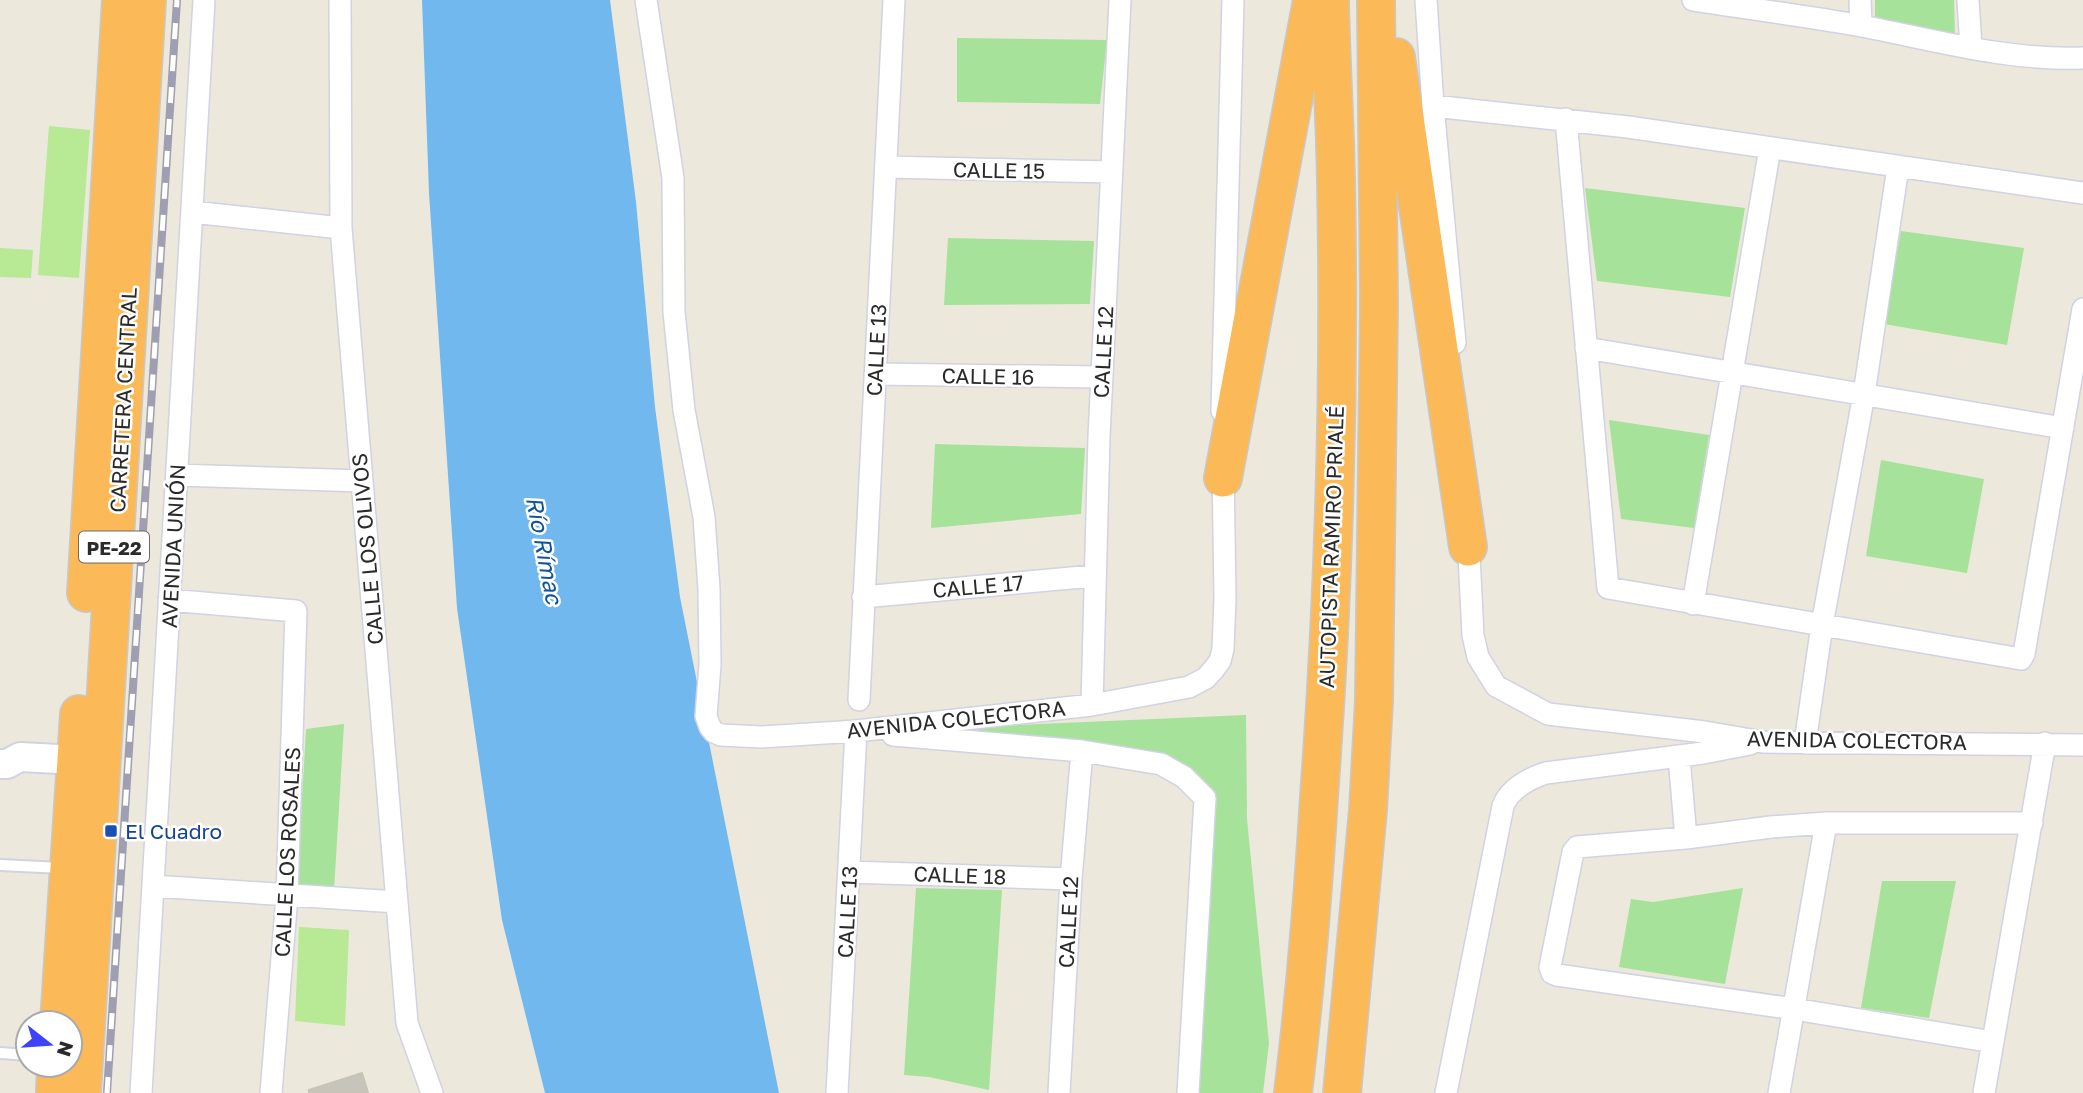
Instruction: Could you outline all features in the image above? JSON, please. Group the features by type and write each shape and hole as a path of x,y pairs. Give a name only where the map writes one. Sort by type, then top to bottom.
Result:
{"highway":[{"name":"CARRETERA CENTRAL","path":"82,1093 88,769 121,0"},
{"name":"CARRETERA CENTRAL","path":"60,1009 68,869 88,769 147,0"},
{"path":"1223,478 1312,0"},
{"name":"AUTOPISTA RAMIRO PRIALÉ","path":"1293,1093 1313,889 1333,553 1337,354 1336,180 1330,0"},
{"name":"AUTOPISTA RAMIRO PRIALÉ","path":"1342,1093 1368,810 1374,701 1379,304 1376,0"},
{"path":"1388,0 1468,547"}],"street":[{"name":"AVENIDA UNIÓN","path":"141,1093 204,0"},
{"name":"CALLE LOS OLIVOS","path":"340,0 341,228 407,1023 432,1093"},
{"name":"AVENIDA COLECTORA","path":"646,0 673,178 674,312 684,410 704,517 710,665 706,716 710,727 721,736 761,737 856,731 1092,705 1189,687 1206,678 1214,669 1223,649 1223,478"},
{"name":"CALLE 13","path":"859,700 894,0"},
{"name":"CALLE 12","path":"1092,705 1093,576 1120,0"},
{"path":"1223,478 1222,391 1233,0"},
{"path":"1426,0 1433,106 1464,433 1468,547"},
{"path":"1693,0 1861,26 1970,48 2083,58"},
{"path":"1860,0 1861,26"},
{"path":"1969,0 1970,48"},
{"path":"1433,106 1566,119 2083,193"},
{"path":"1566,119 1606,588 2021,659 2083,309"},
{"path":"1693,604 1770,148"},
{"name":"CALLE 15","path":"886,167 1111,172"},
{"path":"1805,743 1822,625 1864,394 1898,167"},
{"path":"192,212 341,228"},
{"path":"1586,348 2063,428"},
{"name":"CALLE 16","path":"875,374 1102,377"},
{"path":"177,475 362,481"},
{"name":"AVENIDA COLECTORA","path":"1468,547 1473,635 1478,657 1496,686 1548,714 1705,732 1762,742 2083,745"},
{"name":"CALLE 17","path":"863,597 1093,576"},
{"name":"CALLE LOS ROSALES","path":"169,600 296,611 287,896 271,1093"},
{"path":"856,731 1082,751 1161,764 1184,777 1205,798 1188,1093"},
{"name":"CALLE 13","path":"837,1093 856,731"},
{"path":"1446,1093 1505,799 1527,781 1546,773 1679,757 1762,742"},
{"path":"1984,1093 2045,743"},
{"name":"CALLE 12","path":"1059,1093 1071,879 1082,751"},
{"path":"4,764 20,757 88,769"},
{"path":"1679,757 1686,838"},
{"path":"1993,1042 1794,1009 1558,975 1550,970 1573,852 1576,848 1826,823 2032,823"},
{"path":"1779,1093 1826,823"},
{"name":"CALLE 18","path":"849,872 1071,879"},
{"path":"153,886 397,902"}],"lane":[{"path":"0,865 68,869"}],"green space":[{"path":"1875,0 1954,0 1955,34 1875,22"},
{"path":"957,38 1107,40 1100,104 957,102"},
{"path":"49,126 90,130 79,278 38,275"},
{"path":"1585,188 1745,208 1730,297 1597,281"},
{"path":"1901,231 2024,248 2007,345 1884,324"},
{"path":"948,238 1094,241 1090,304 944,305"},
{"path":"0,248 33,250 31,278 0,277"},
{"path":"1609,420 1709,435 1694,528 1621,519"},
{"path":"935,444 1085,448 1081,514 931,528"},
{"path":"1881,460 1984,479 1967,573 1866,556"},
{"path":"1246,715 1247,819 1269,1043 1263,1093 1196,1093 1214,828 1189,774 924,729"},
{"path":"344,724 334,891 297,888 306,729"},
{"path":"1882,881 1956,881 1929,1018 1861,1008"},
{"path":"916,888 1002,890 989,1090 929,1077 904,1075"},
{"path":"1743,888 1725,984 1619,967 1631,899 1653,902"},
{"path":"299,927 349,930 345,1026 295,1021"}],"water":[{"name":"Río Rímac","path":"422,0 610,0 636,202 655,407 680,597 779,1093 545,1093 502,920 457,608 429,193"}],"building":[{"path":"362,1073 368,1093 309,1093 309,1090"}],"railway":[{"path":"107,1093 177,0"}],"place":[{"name":"El Cuadro","path":"111,831"}]}
